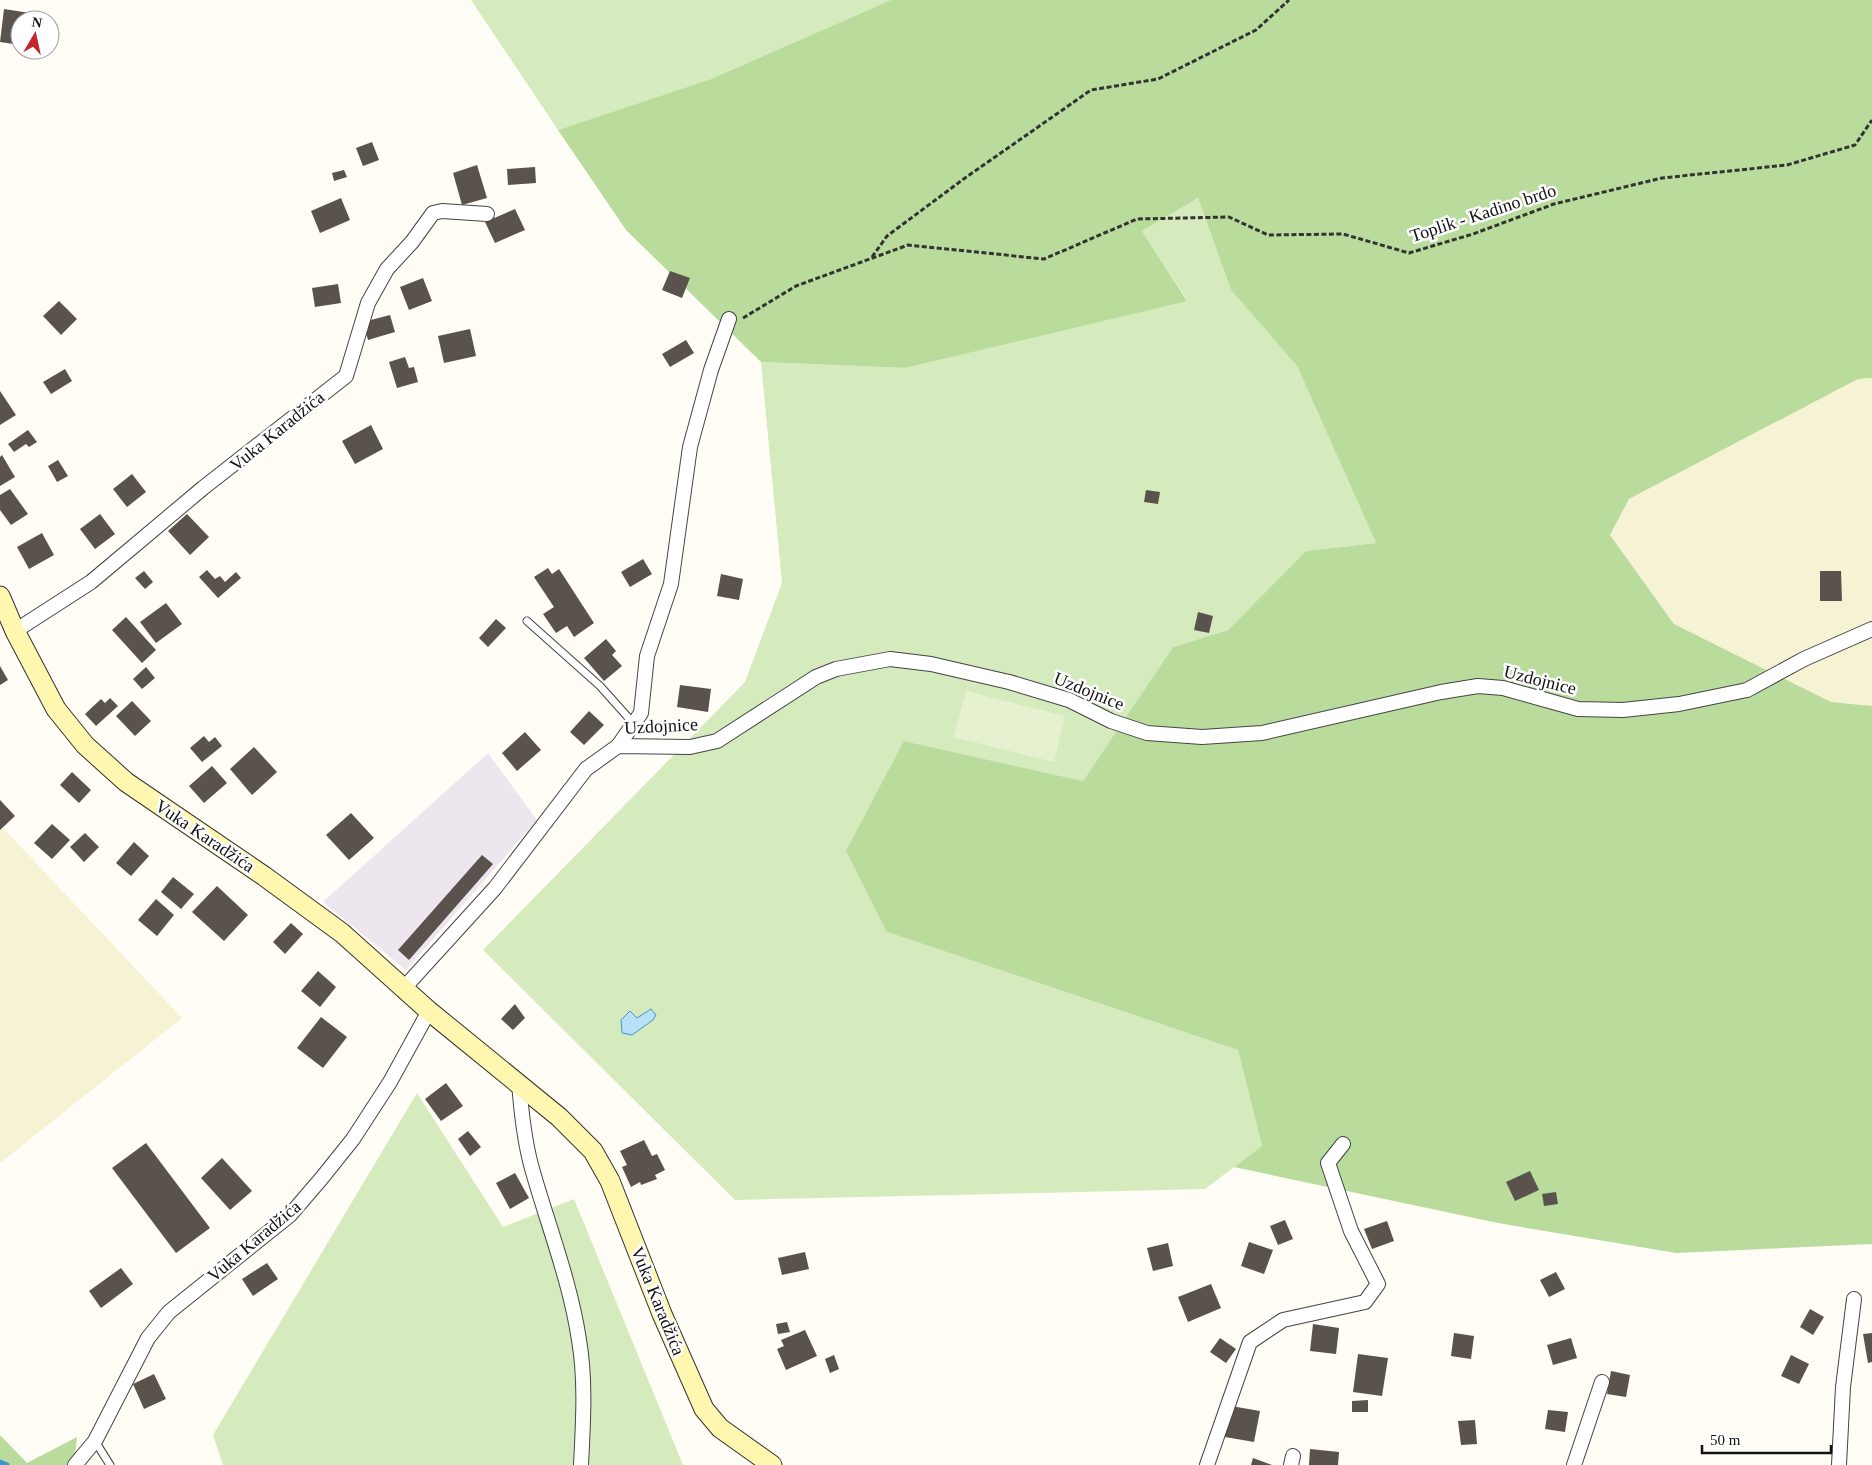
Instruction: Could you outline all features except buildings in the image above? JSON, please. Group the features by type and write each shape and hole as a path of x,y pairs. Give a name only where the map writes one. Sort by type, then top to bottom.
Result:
{"street":[{"name":"Vuka Karadžića","path":"15,631 91,582 203,488 346,376 368,303 387,268 412,242 433,213 442,211 487,214"},
{"path":"618,746 641,713 647,656 671,584 690,447 711,370 728,323"},
{"name":"Vuka Karadžića","path":"0,596 15,631 56,709 85,745 126,782 264,876 342,933 429,1011 559,1116 593,1151 610,1181 662,1314 704,1409 720,1428 772,1465"},
{"name":"Uzdojnice","path":"404,988 495,888 586,769 618,746 690,747 717,741 816,678 836,669 890,659 931,664 1009,682 1068,700 1111,721 1147,734 1202,737 1262,733 1441,692 1478,686 1503,688 1578,709 1623,710 1679,704 1747,690 1804,660 1872,629"},
{"name":"Vuka Karadžića","path":"75,1465 95,1441 148,1338 169,1312 290,1215 315,1186 353,1139 390,1082 429,1011"},
{"path":"519,1082 522,1117 531,1164 566,1282 580,1341 583,1392 581,1465"},
{"path":"1206,1465 1250,1342 1283,1320 1365,1302 1378,1284 1351,1231 1328,1162 1343,1144"},
{"path":"1839,1465 1843,1387 1854,1299"},
{"path":"1574,1465 1602,1382"}],"lane":[{"path":"527,621 600,686 634,724"},
{"path":"95,1441 110,1465"}],"path":[{"path":"872,258 887,236 965,178 1091,90 1158,79 1256,30 1289,0"},
{"name":"Toplik - Kadino brdo","path":"728,323 796,286 908,245 1044,259 1137,219 1229,217 1268,235 1343,234 1409,253 1473,234 1554,204 1662,178 1787,164 1855,145 1872,120"}],"shaded area":[{"path":"1872,378 1872,706 1831,702 1674,624 1610,535 1629,499 1858,379"},
{"path":"488,753 537,820 406,970 323,902"},
{"path":"0,825 182,1018 0,1163"}],"green space":[{"path":"471,0 891,0 711,79 558,130"},
{"path":"891,0 1872,0 1872,378 1858,379 1629,499 1610,535 1674,624 1831,702 1872,706 1872,1244 1676,1253 1498,1223 1234,1167 1262,1146 1238,1050 887,932 846,851 904,741 1083,781 1173,647 1228,630 1306,551 1376,543 1297,366 1231,290 1198,198 1142,231 1187,301 905,368 761,362 626,230 558,130 711,79"},
{"path":"1198,198 1231,290 1297,366 1376,543 1306,551 1228,630 1173,647 1083,781 904,741 887,932 1238,1050 1262,1146 1205,1189 735,1200 483,950 745,682 782,583 761,362 905,368 1187,300 1142,231"},
{"path":"966,691 1065,716 1054,762 954,737"},
{"path":"417,1093 503,1227 574,1199 683,1465 223,1465 213,1435"},
{"path":"0,1435 27,1463 77,1437 74,1465 0,1465"}],"water":[{"path":"651,1009 656,1015 653,1020 632,1035 622,1033 621,1020 630,1011 637,1018"}],"waterway":[{"path":"0,1462 7,1465"}]}
